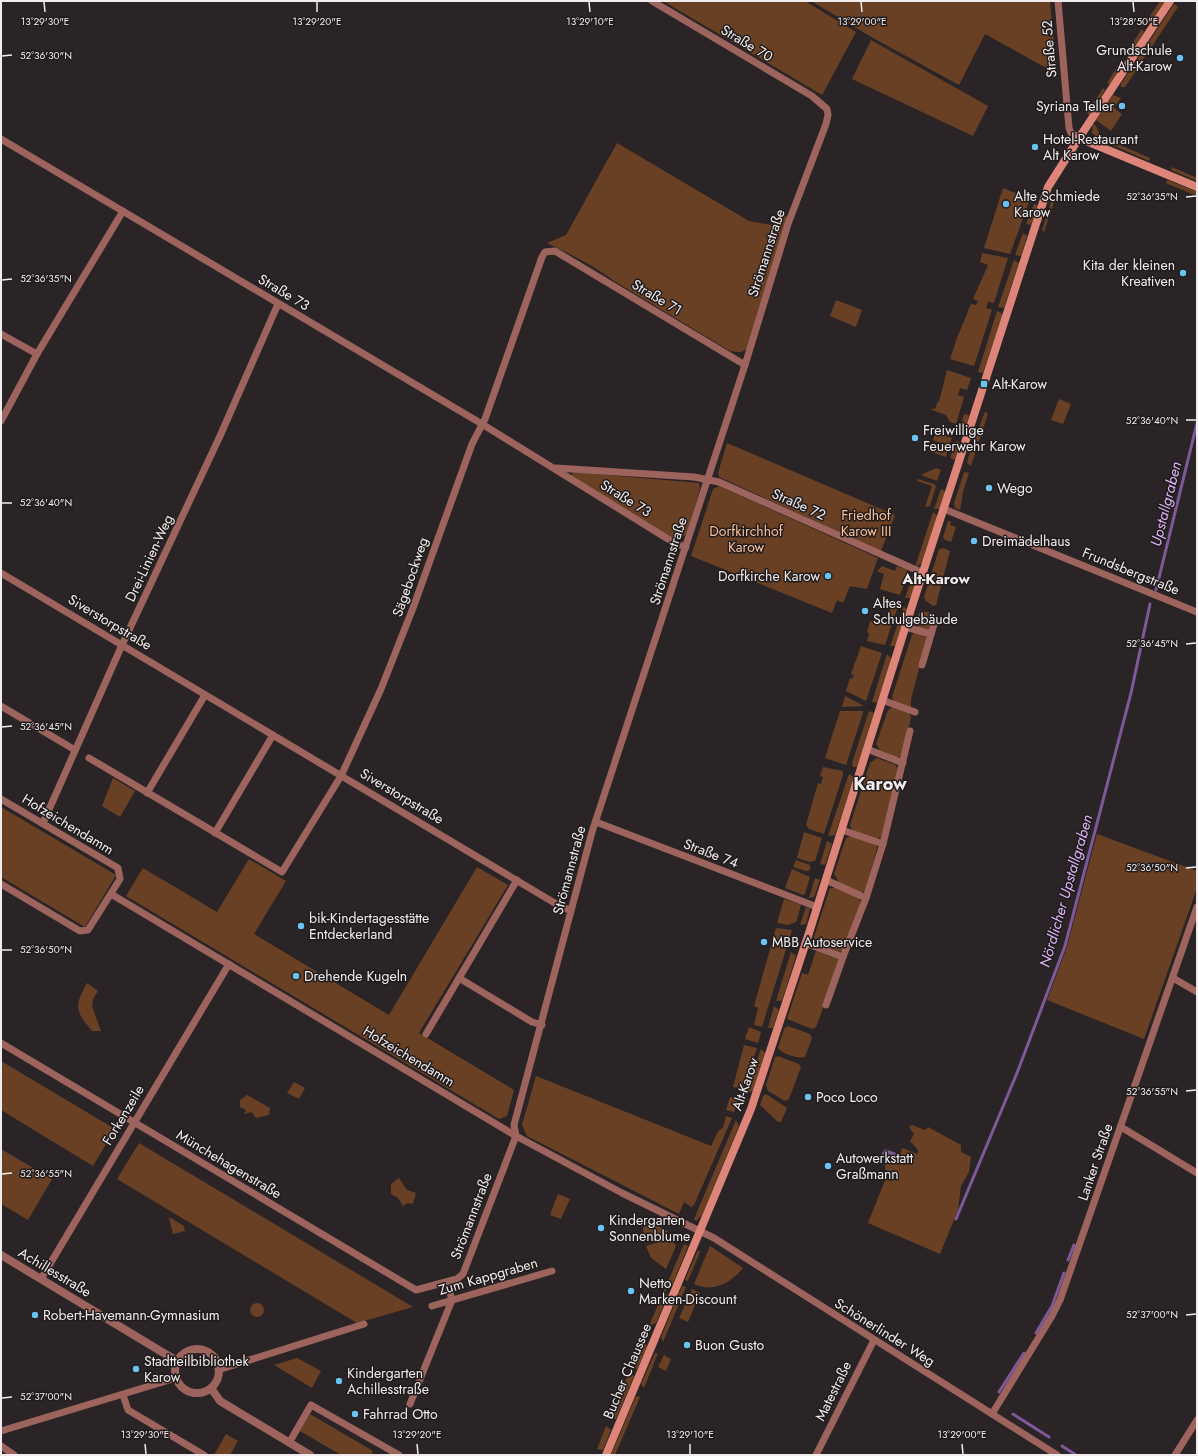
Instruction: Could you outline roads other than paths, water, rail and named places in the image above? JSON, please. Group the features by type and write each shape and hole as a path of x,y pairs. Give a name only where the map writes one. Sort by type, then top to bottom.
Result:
{"main road":[{"name":"Alt-Karow","path":"700,1231 750,1109 826,880 905,627 1048,187 1170,1"},
{"path":"1079,138 1197,187"},
{"name":"Bucher Chaussee","path":"606,1455 700,1231"}],"street":[{"name":"Straße 70","path":"652,1 812,96 827,109"},
{"name":"Straße 52","path":"1058,1 1069,128 1071,133 1079,138"},
{"name":"Strömannstraße","path":"447,1282 457,1280 463,1274 516,1136 514,1125 596,822 745,365 788,224 826,124 828,115 827,109"},
{"name":"Straße 73","path":"1,139 482,424 676,544 686,547"},
{"path":"1,421 37,354 123,211"},
{"name":"Straße 71","path":"555,251 745,365"},
{"name":"Sägebockweg","path":"215,833 282,872 341,776 384,683 413,608 472,444 482,424 542,257 545,252 555,251"},
{"name":"Drei-Linien-Weg","path":"43,823 122,645 220,436 278,304"},
{"path":"1,334 37,354"},
{"name":"Straße 73","path":"553,468 707,479"},
{"name":"Straße 72","path":"707,479 719,482 923,573"},
{"name":"Frundsbergstraße","path":"944,509 1197,612"},
{"name":"Siverstorpstraße","path":"1,573 563,908 571,910"},
{"path":"922,665 935,621"},
{"path":"905,627 931,634"},
{"path":"147,793 205,695"},
{"path":"882,700 915,712"},
{"path":"1,706 75,750"},
{"path":"826,1005 866,898 883,844 910,731"},
{"path":"89,758 215,833 273,735"},
{"path":"867,749 903,763"},
{"name":"Hofzeichendamm","path":"1,799 118,868 120,880 88,930 80,931 1,884"},
{"name":"Straße 74","path":"596,822 817,907"},
{"path":"842,830 883,844"},
{"path":"426,1034 517,880"},
{"path":"826,880 866,898"},
{"name":"Hofzeichendamm","path":"111,894 516,1136 622,1193 700,1231"},
{"name":"Lanker Straße","path":"992,1414 1052,1316 1060,1300 1197,907"},
{"path":"805,943 843,957"},
{"name":"Forkenzeile","path":"41,1279 228,964"},
{"path":"459,978 532,1022 542,1025"},
{"path":"1173,978 1197,992"},
{"name":"Münchehagenstraße","path":"1,1043 416,1290 447,1282"},
{"path":"1121,1127 1197,1173"},
{"name":"Schönerlinder Weg","path":"700,1231 1057,1455"},
{"name":"Achillesstraße","path":"1,1255 177,1361"},
{"name":"Zum Kappgraben","path":"432,1306 552,1271"},
{"path":"410,1404 452,1300 447,1282"},
{"path":"218,1370 364,1324"},
{"name":"Matestraße","path":"819,1454 874,1340"},
{"path":"191,1350 198,1350 212,1356 218,1370 218,1376 211,1388 206,1392 196,1394 179,1386 174,1369 177,1361 183,1354 191,1350"},
{"path":"1,1431 176,1378"},
{"path":"211,1388 220,1401 310,1455"},
{"path":"123,1395 128,1410 204,1455"},
{"path":"289,1443 311,1405 399,1455"},
{"path":"1175,1455 1197,1420"},
{"path":"1,1446 14,1455"}],"waterway":[{"name":"Upstallgraben","path":"1156,590 1197,423"},
{"name":"Nördlicher Upstallgraben","path":"956,1219 1017,1073 1065,946 1131,693 1150,604"},
{"name":"Nördlicher Upstallgraben","path":"1068,1260 1074,1245"},
{"name":"Nördlicher Upstallgraben","path":"1036,1333 1052,1306 1064,1273"},
{"name":"Nördlicher Upstallgraben","path":"999,1392 1024,1353"},
{"name":"Nördlicher Upstallgraben","path":"1013,1414 1049,1437"},
{"name":"Nördlicher Upstallgraben","path":"1062,1446 1076,1455"}],"place":[{"name":"Grundschule Alt-Karow","path":"1180,58"},
{"name":"Syriana Teller","path":"1122,106"},
{"name":"Hotel-Restaurant Alt Karow","path":"1035,147"},
{"name":"Alte Schmiede Karow","path":"1006,204"},
{"name":"Kita der kleinen Kreativen","path":"1183,273"},
{"name":"Alt-Karow","path":"984,384"},
{"name":"Freiwillige Feuerwehr Karow","path":"915,438"},
{"name":"Wego","path":"989,488"},
{"name":"Dreimädelhaus","path":"974,541"},
{"name":"Dorfkirche Karow","path":"828,576"},
{"name":"Altes Schulgebäude","path":"865,611"},
{"name":"bik-Kindertagesstätte Entdeckerland","path":"301,926"},
{"name":"MBB Autoservice","path":"764,942"},
{"name":"Drehende Kugeln","path":"296,976"},
{"name":"Poco Loco","path":"808,1097"},
{"name":"Autowerkstatt Graßmann","path":"828,1166"},
{"name":"Kindergarten Sonnenblume","path":"601,1228"},
{"name":"Netto Marken-Discount","path":"631,1291"},
{"name":"Robert-Havemann-Gymnasium","path":"35,1315"},
{"name":"Buon Gusto","path":"687,1345"},
{"name":"Stadtteilbibliothek Karow","path":"136,1369"},
{"name":"Kindergarten Achillesstraße","path":"339,1381"},
{"name":"Fahrrad Otto","path":"355,1414"}],"district":[{"name":"Alt-Karow","path":"936,579"},
{"name":"Karow","path":"880,784"}],"park label":[{"name":"Friedhof Karow III","path":"866,524"},
{"name":"Dorfkirchhof Karow","path":"746,540"}]}
